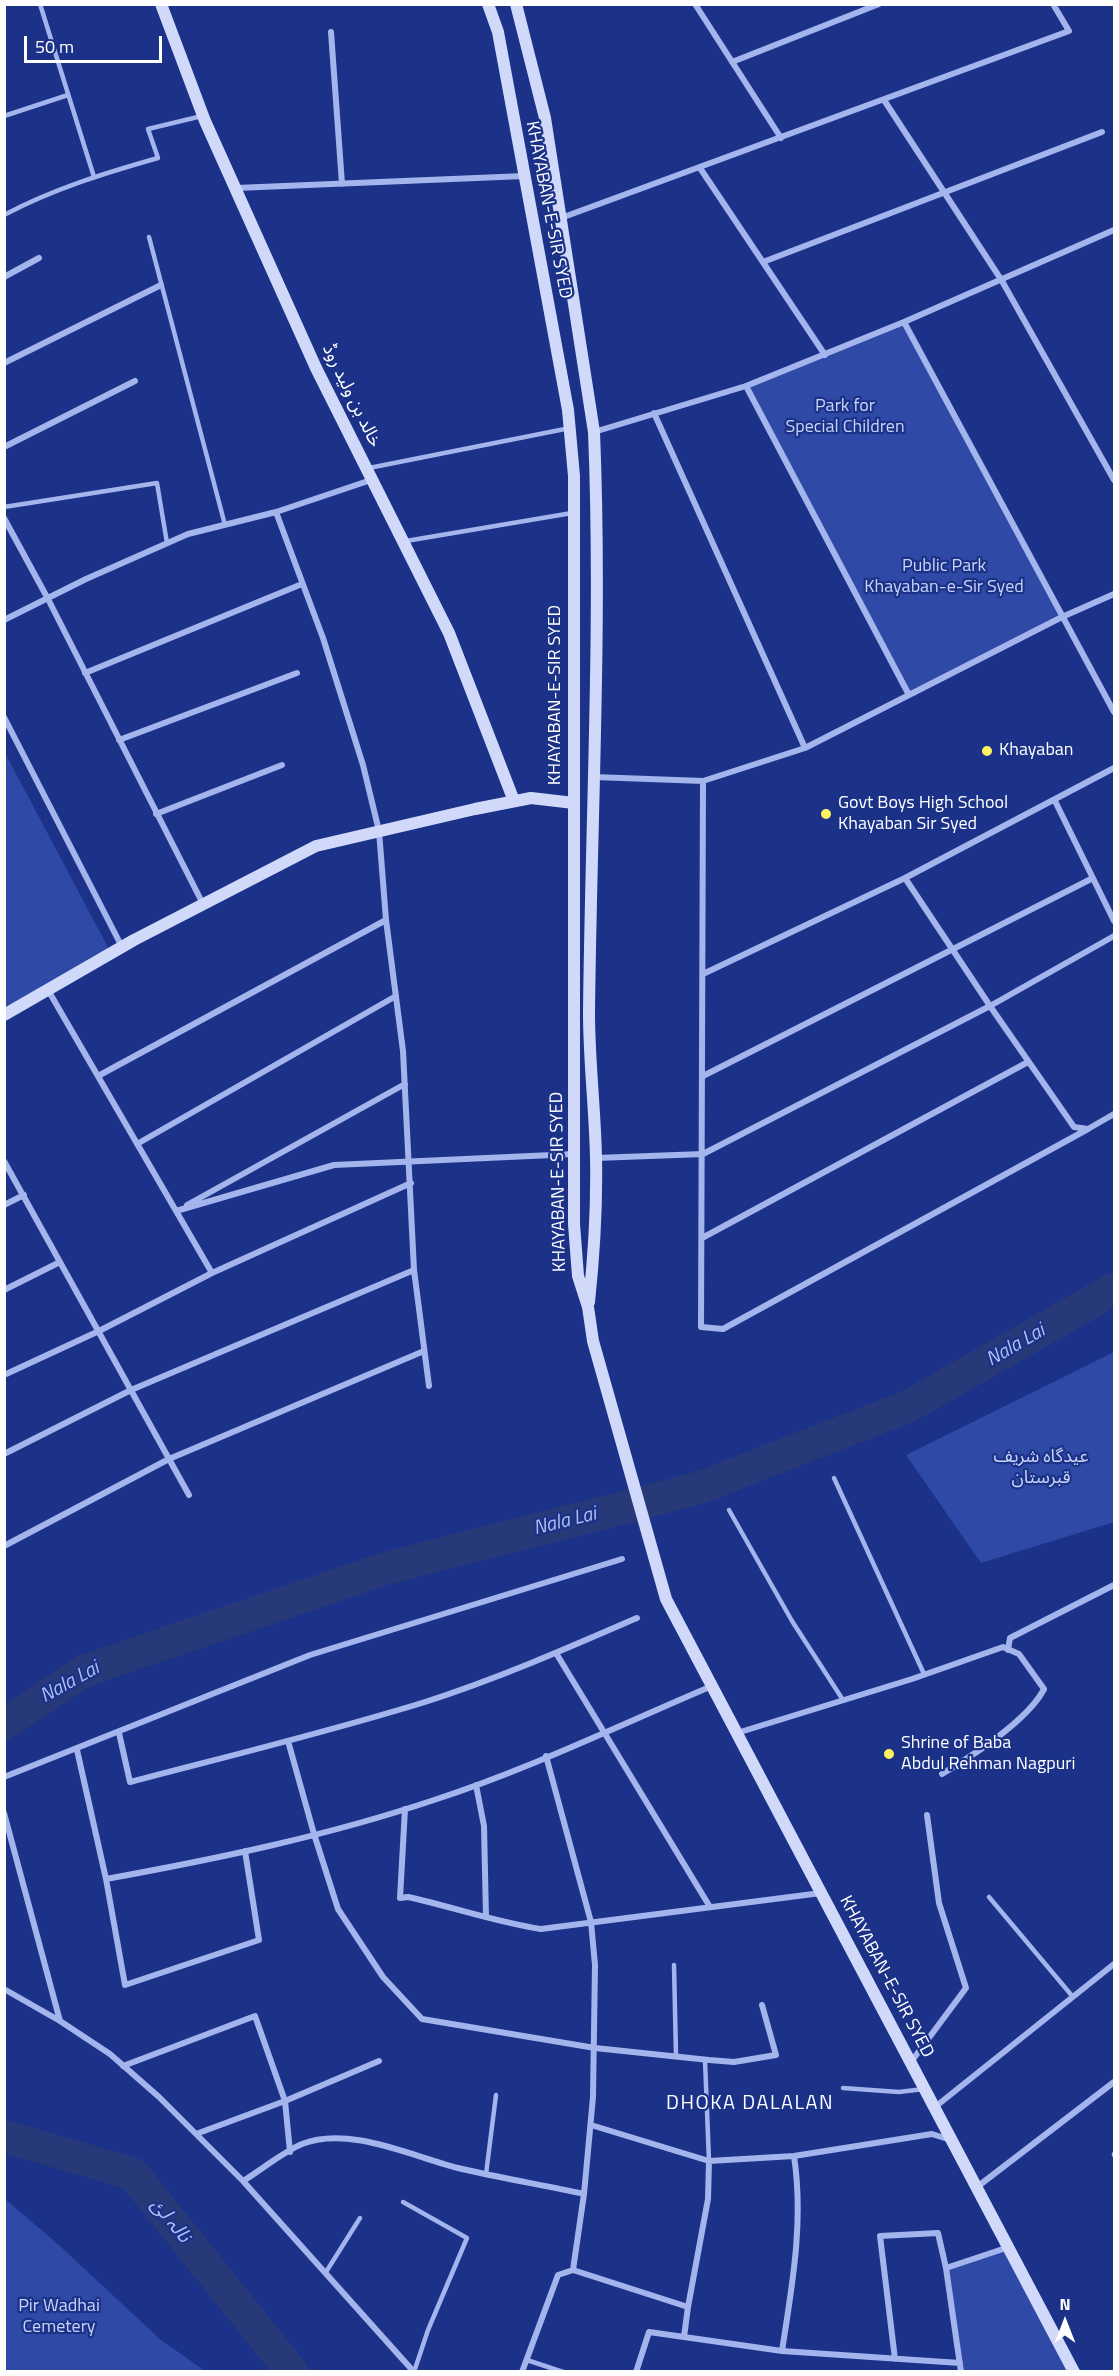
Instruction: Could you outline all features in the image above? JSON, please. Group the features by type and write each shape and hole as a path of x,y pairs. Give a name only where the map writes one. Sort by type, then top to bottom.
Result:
{"main road":[{"name":"خالد بن ولید روڈ","path":"161,4 203,116 316,368 449,633 514,801"},
{"name":"KHAYABAN-E-SIR SYED","path":"488,4 498,32 570,428 574,476 574,1224 578,1276 588,1307 593,1341 666,1599 1074,2372"},
{"name":"KHAYABAN-E-SIR SYED","path":"516,4 545,118 594,432 596,484 594,777 589,1015 596,1158 592,1269 588,1307"},
{"path":"4,1016 122,947 316,846 531,798 574,803"}],"street":[{"path":"695,4 782,138"},
{"path":"732,62 879,4"},
{"path":"560,219 1069,31 1053,4"},
{"path":"332,32 342,184"},
{"path":"884,100 1002,281 1114,480"},
{"path":"763,262 1102,132"},
{"path":"700,168 825,355"},
{"path":"235,188 524,176"},
{"path":"594,432 746,386 1002,281 1114,230"},
{"path":"4,277 39,258"},
{"path":"4,363 161,285"},
{"path":"904,322 1114,712"},
{"path":"4,447 135,381"},
{"path":"746,386 909,695"},
{"path":"654,413 805,748"},
{"path":"4,620 86,579 188,534 276,512 369,474"},
{"path":"276,512 323,638 363,765 379,831 405,1084 414,1270 429,1386"},
{"path":"4,518 48,599 203,904"},
{"path":"85,674 303,584"},
{"path":"594,777 703,781 805,748 1062,617 1114,594"},
{"path":"119,740 297,674"},
{"path":"4,717 122,947"},
{"path":"156,814 282,765"},
{"path":"703,974 905,878 1114,768"},
{"path":"703,781 701,1328 723,1329 1114,1114"},
{"path":"1055,801 1114,921"},
{"path":"905,878 1074,1127 1088,1129"},
{"path":"703,1076 1093,878"},
{"path":"98,1076 387,920"},
{"path":"596,1158 703,1155 990,1006 1114,936"},
{"path":"48,990 212,1273"},
{"path":"137,1144 396,996"},
{"path":"702,1238 1028,1062"},
{"path":"176,1211 405,1084"},
{"path":"176,1211 334,1166 574,1154"},
{"path":"4,1161 189,1495"},
{"path":"4,1376 99,1331 212,1273 411,1183"},
{"path":"4,1205 24,1195"},
{"path":"4,1290 60,1262"},
{"path":"4,1454 131,1390 414,1270"},
{"path":"4,1546 169,1458 424,1351"},
{"path":"4,1777 77,1750 310,1655 622,1559"},
{"path":"1008,1650 1010,1638 1114,1584"},
{"path":"119,1733 130,1782 427,1701 556,1653 637,1618"},
{"path":"737,1733 1003,1647 1019,1654 1044,1689 1040,1697 1014,1723 980,1751 942,1774"},
{"path":"556,1653 710,1907"},
{"path":"106,1879 245,1851 405,1809 476,1785 712,1686"},
{"path":"288,1740 338,1909 383,1977 422,2019 595,2048 734,2062 776,2055 762,2005"},
{"path":"77,1750 106,1879 125,1985 259,1940 245,1851"},
{"path":"546,1756 591,1922 596,1965 591,2125 585,2194 573,2270"},
{"path":"476,1785 484,1826 486,1917"},
{"path":"405,1809 400,1898 408,1897 464,1910 503,1923 542,1929 822,1893"},
{"path":"4,1813 60,2021"},
{"path":"910,2062 966,1988 939,1903 927,1815"},
{"path":"935,2107 1114,1964"},
{"path":"4,1989 60,2021 110,2054 196,2134 243,2181 414,2372"},
{"path":"123,2066 255,2016 285,2101 290,2152"},
{"path":"196,2134 285,2101 379,2061"},
{"path":"977,2187 1114,2082"},
{"path":"591,2125 709,2161 794,2156 932,2134 952,2140"},
{"path":"243,2181 302,2144 324,2139 383,2144 456,2167 585,2194"},
{"path":"783,2351 798,2246 798,2181 794,2156"},
{"path":"684,2337 708,2199 709,2161"},
{"path":"896,2359 880,2236 938,2233 946,2268 961,2372"},
{"path":"946,2268 1009,2247"},
{"path":"522,2372 558,2275 573,2270 688,2307"},
{"path":"636,2372 649,2332 783,2351 960,2363"}],"lane":[{"path":"40,4 94,177"},
{"path":"4,116 68,95"},
{"path":"4,215 94,177 158,158 148,129 203,116"},
{"path":"148,237 225,525"},
{"path":"369,474 570,428"},
{"path":"4,507 157,483 167,543"},
{"path":"403,542 574,513"},
{"path":"834,1478 924,1674"},
{"path":"729,1510 792,1621 843,1700"},
{"path":"989,1897 1073,1997"},
{"path":"674,1965 676,2056"},
{"path":"705,2060 709,2161"},
{"path":"843,2088 899,2092 925,2089"},
{"path":"486,2174 496,2095"},
{"path":"403,2202 467,2238 428,2330 414,2372"},
{"path":"326,2272 360,2218"},
{"path":"527,2360 563,2372"}],"green space":[{"name":"Public Park Khayaban-e-Sir Syed","path":"904,322 1062,617 909,695 746,386"},
{"path":"4,751 111,953 4,1015"},
{"name":"عیدگاہ شریف قبرستان","path":"1114,1352 1114,1522 981,1563 906,1455"},
{"name":"Pir Wadhai Cemetery","path":"5,2199 60,2246 161,2340 205,2371 5,2371"},
{"path":"1009,2247 1074,2371 961,2371 946,2268"}],"waterway":[{"name":"Nala Lai","path":"4,1724 84,1671 384,1569 699,1488 909,1406 1114,1289"},
{"name":"نالہ لئ","path":"4,2136 133,2174 292,2372"}],"place":[{"name":"Khayaban","path":"987,751"},
{"name":"Govt Boys High School Khayaban Sir Syed","path":"826,814"},
{"name":"Shrine of Baba Abdul Rehman Nagpuri","path":"889,1754"}],"district":[{"name":"DHOKA DALALAN","path":"750,2104"}],"park label":[{"name":"Park for Special Children","path":"845,417"}]}
